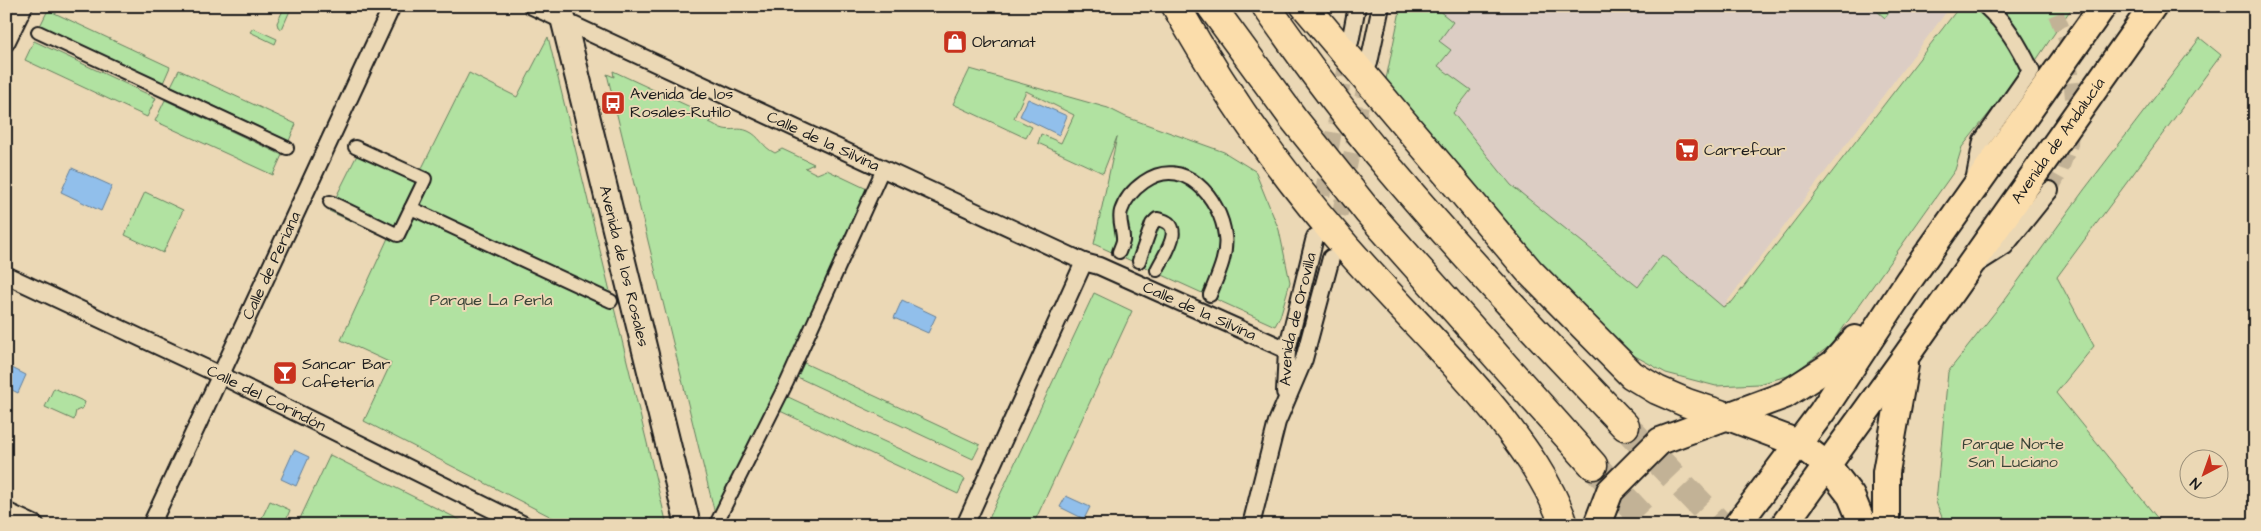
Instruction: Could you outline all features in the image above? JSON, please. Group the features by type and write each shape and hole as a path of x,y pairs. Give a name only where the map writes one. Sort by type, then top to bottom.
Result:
{"highway":[{"path":"1176,6 1194,39 1263,144 1346,246 1469,379 1524,448 1556,503 1564,525"},
{"path":"1211,6 1294,118 1369,213 1593,465"},
{"path":"1266,6 1306,63 1389,168 1486,279 1625,426"},
{"path":"1305,6 1530,272 1632,375 1657,390 1687,403 1726,416"}],"main road":[{"path":"1737,525 1822,412 1909,280 2103,6"},
{"name":"Avenida de Andalucía","path":"1784,525 1828,466 1962,273 2153,6"},
{"name":"Avenida de los Rosales","path":"562,14 688,525"},
{"path":"1598,525 1610,491 1660,441 1785,395 1833,364 1909,280"},
{"name":"Avenida de Andalucía","path":"1886,525 1886,472 1906,356"},
{"path":"1726,416 1798,443 1828,466 1851,496 1862,525"}],"street":[{"path":"6,44 24,6"},
{"name":"Calle de Periana","path":"151,525 392,6"},
{"name":"Calle de la Silvina","path":"532,6 562,14 883,169 1084,262 1099,266 1287,350"},
{"path":"1350,42 1357,6"},
{"path":"1369,63 1381,6"},
{"path":"1971,192 1982,141 2031,71 2018,44 2001,20 1986,6"},
{"path":"38,32 287,148"},
{"path":"330,202 398,235 425,179 355,147"},
{"path":"717,522 787,382 883,169"},
{"path":"1119,252 1123,241 1120,213 1136,188 1150,177 1160,174 1170,172 1184,175 1200,184 1211,199 1220,215 1226,236 1225,249 1210,295"},
{"name":"Avenida de Andalucía","path":"1962,273 2005,246 2050,190"},
{"path":"411,208 612,301"},
{"path":"1139,261 1152,224 1157,219 1165,220 1172,226 1174,234 1157,270"},
{"name":"Avenida de Orovilla","path":"1284,402 1287,350 1315,237"},
{"name":"Avenida de Orovilla","path":"1256,522 1277,422 1304,359 1331,258"},
{"path":"965,525 1084,262"},
{"name":"Calle del Corindón","path":"6,275 220,375 524,525"},
{"path":"6,511 36,525"}],"shaded area":[{"path":"1401,6 1951,6 1723,307 1662,255 1638,287 1511,185 1453,113 1471,91 1396,33"}],"green space":[{"path":"285,6 292,6 282,29 278,27 277,23"},
{"path":"1401,6 1433,6 1453,22 1439,41 1451,50 1438,66 1471,90 1453,113 1511,185 1638,287 1662,255 1723,307 1732,302 1960,6 2073,6 2037,59 2017,75 2012,85 1962,147 1955,170 1831,345 1791,375 1759,384 1716,386 1666,373 1635,356 1606,330 1516,237 1384,89"},
{"path":"1871,6 1894,6 1885,18"},
{"path":"48,10 170,67 163,83 40,26"},
{"path":"253,28 277,39 275,44 250,32"},
{"name":"Parque La Perla","path":"548,37 667,525 567,525 364,421 391,363 341,340 388,238 329,211 363,143 421,170 469,73 517,97"},
{"name":"Parque Norte San Luciano","path":"2200,38 2221,55 2057,277 2094,346 2056,393 2163,525 1945,525 1936,502 1948,372 2003,302 2084,190"},
{"path":"34,41 156,98 147,117 25,60"},
{"path":"970,69 1108,108 1126,117 1224,152 1255,171 1279,230 1290,282 1280,317 1275,326 1094,244 1117,137 1103,173 1038,143 1041,134 1061,143 1074,115 1026,91 1014,118 1032,127 1026,138 953,104"},
{"path":"179,70 296,124 289,141 171,86"},
{"path":"613,71 716,119 709,122 720,128 748,131 775,153 782,149 814,164 805,168 817,174 827,170 867,189 717,522 607,74 614,77"},
{"path":"165,100 282,155 273,175 155,121"},
{"path":"145,192 183,210 163,253 125,235"},
{"path":"1094,293 1132,311 1033,525 986,525"},
{"path":"802,362 980,445 973,459 795,376"},
{"path":"54,388 85,402 83,408 76,411 74,420 45,407"},
{"path":"786,396 965,479 958,494 780,411"},
{"path":"330,455 470,525 297,525"},
{"path":"270,501 290,510 284,525 259,524"}],"water":[{"path":"1028,99 1067,116 1059,135 1020,116"},
{"path":"72,168 112,186 101,211 61,192"},
{"path":"902,300 936,316 928,333 894,318"},
{"path":"6,365 26,375 18,393 6,387"},
{"path":"294,450 309,457 296,486 281,479"},
{"path":"1066,496 1090,507 1084,519 1060,507"}],"tunnel":[{"path":"2050,190 2059,174 2070,144 2073,98 2068,44 2056,14"},
{"path":"1318,219 1348,54"},
{"path":"1335,239 1367,74"},
{"path":"1625,426 1720,525"},
{"path":"1593,465 1649,525"}],"place":[{"name":"Obramat","path":"955,42"},
{"name":"Avenida de los Rosales-Rutilo","path":"613,103"},
{"name":"Carrefour","path":"1687,150"},
{"name":"Sancar Bar Cafetería","path":"285,373"}]}
